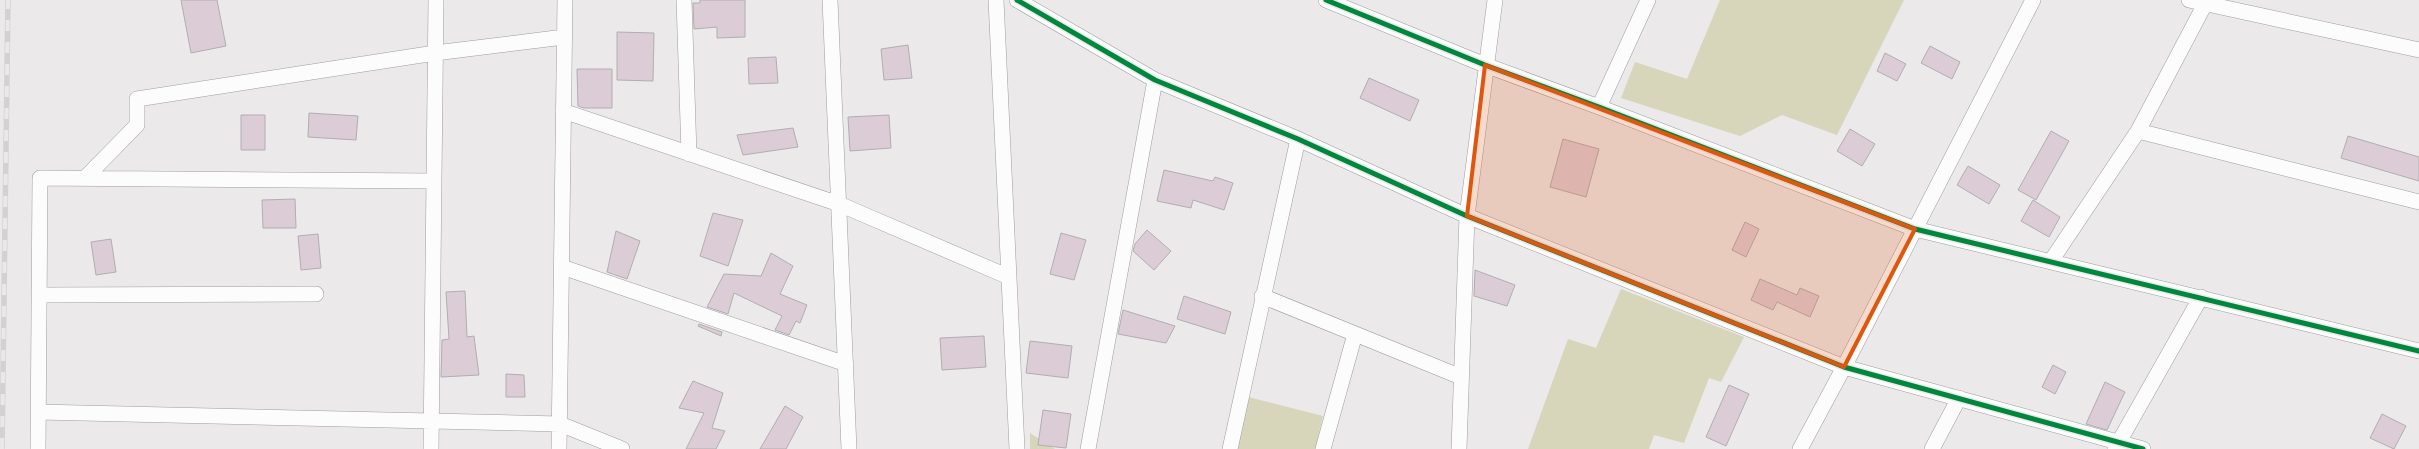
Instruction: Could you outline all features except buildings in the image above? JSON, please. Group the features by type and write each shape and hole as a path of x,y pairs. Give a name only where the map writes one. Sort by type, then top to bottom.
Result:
{"street":[{"path":"432,449 436,0"},
{"path":"559,449 565,0"},
{"path":"684,0 689,154"},
{"path":"830,0 849,449"},
{"path":"996,0 1017,449"},
{"path":"1017,0 1156,80 1298,139 1467,216 1844,367 1959,398 2117,446 2144,449"},
{"path":"1326,0 1485,65 1914,229 2419,351"},
{"path":"1459,449 1467,216 1494,0"},
{"path":"1599,107 1648,0"},
{"path":"1800,449 2033,0"},
{"path":"2189,0 2332,29 2419,50"},
{"path":"2051,261 2138,130 2205,4"},
{"path":"86,178 137,125 137,99 436,53 564,37"},
{"path":"1088,449 1156,80"},
{"path":"564,111 839,204 1009,277"},
{"path":"2138,130 2419,202"},
{"path":"1230,449 1262,296 1298,139"},
{"path":"38,449 40,178 434,181"},
{"path":"562,267 846,364"},
{"path":"39,295 316,294"},
{"path":"1262,296 1462,377"},
{"path":"2117,446 2201,297"},
{"path":"1323,449 1355,334"},
{"path":"1932,449 1959,398"},
{"path":"38,412 560,424 622,449"}],"highlighted area":[{"path":"1485,65 1915,229 1844,367 1467,216"}],"shaded area":[{"path":"1720,0 1904,0 1837,135 1782,115 1740,136 1621,98 1635,62 1687,79"},
{"path":"1621,289 1744,337 1721,382 1709,378 1684,443 1654,435 1649,449 1528,449 1568,339 1596,348"},
{"path":"1248,397 1323,416 1315,449 1233,449"},
{"path":"1030,433 1055,449 1030,449"}],"railway":[{"path":"2,449 8,0"}],"cycle path":[{"path":"1017,0 1155,80 1298,139 1467,216 1844,367 2143,449"},
{"path":"1326,0 1485,65 1915,229 2419,351"}]}
